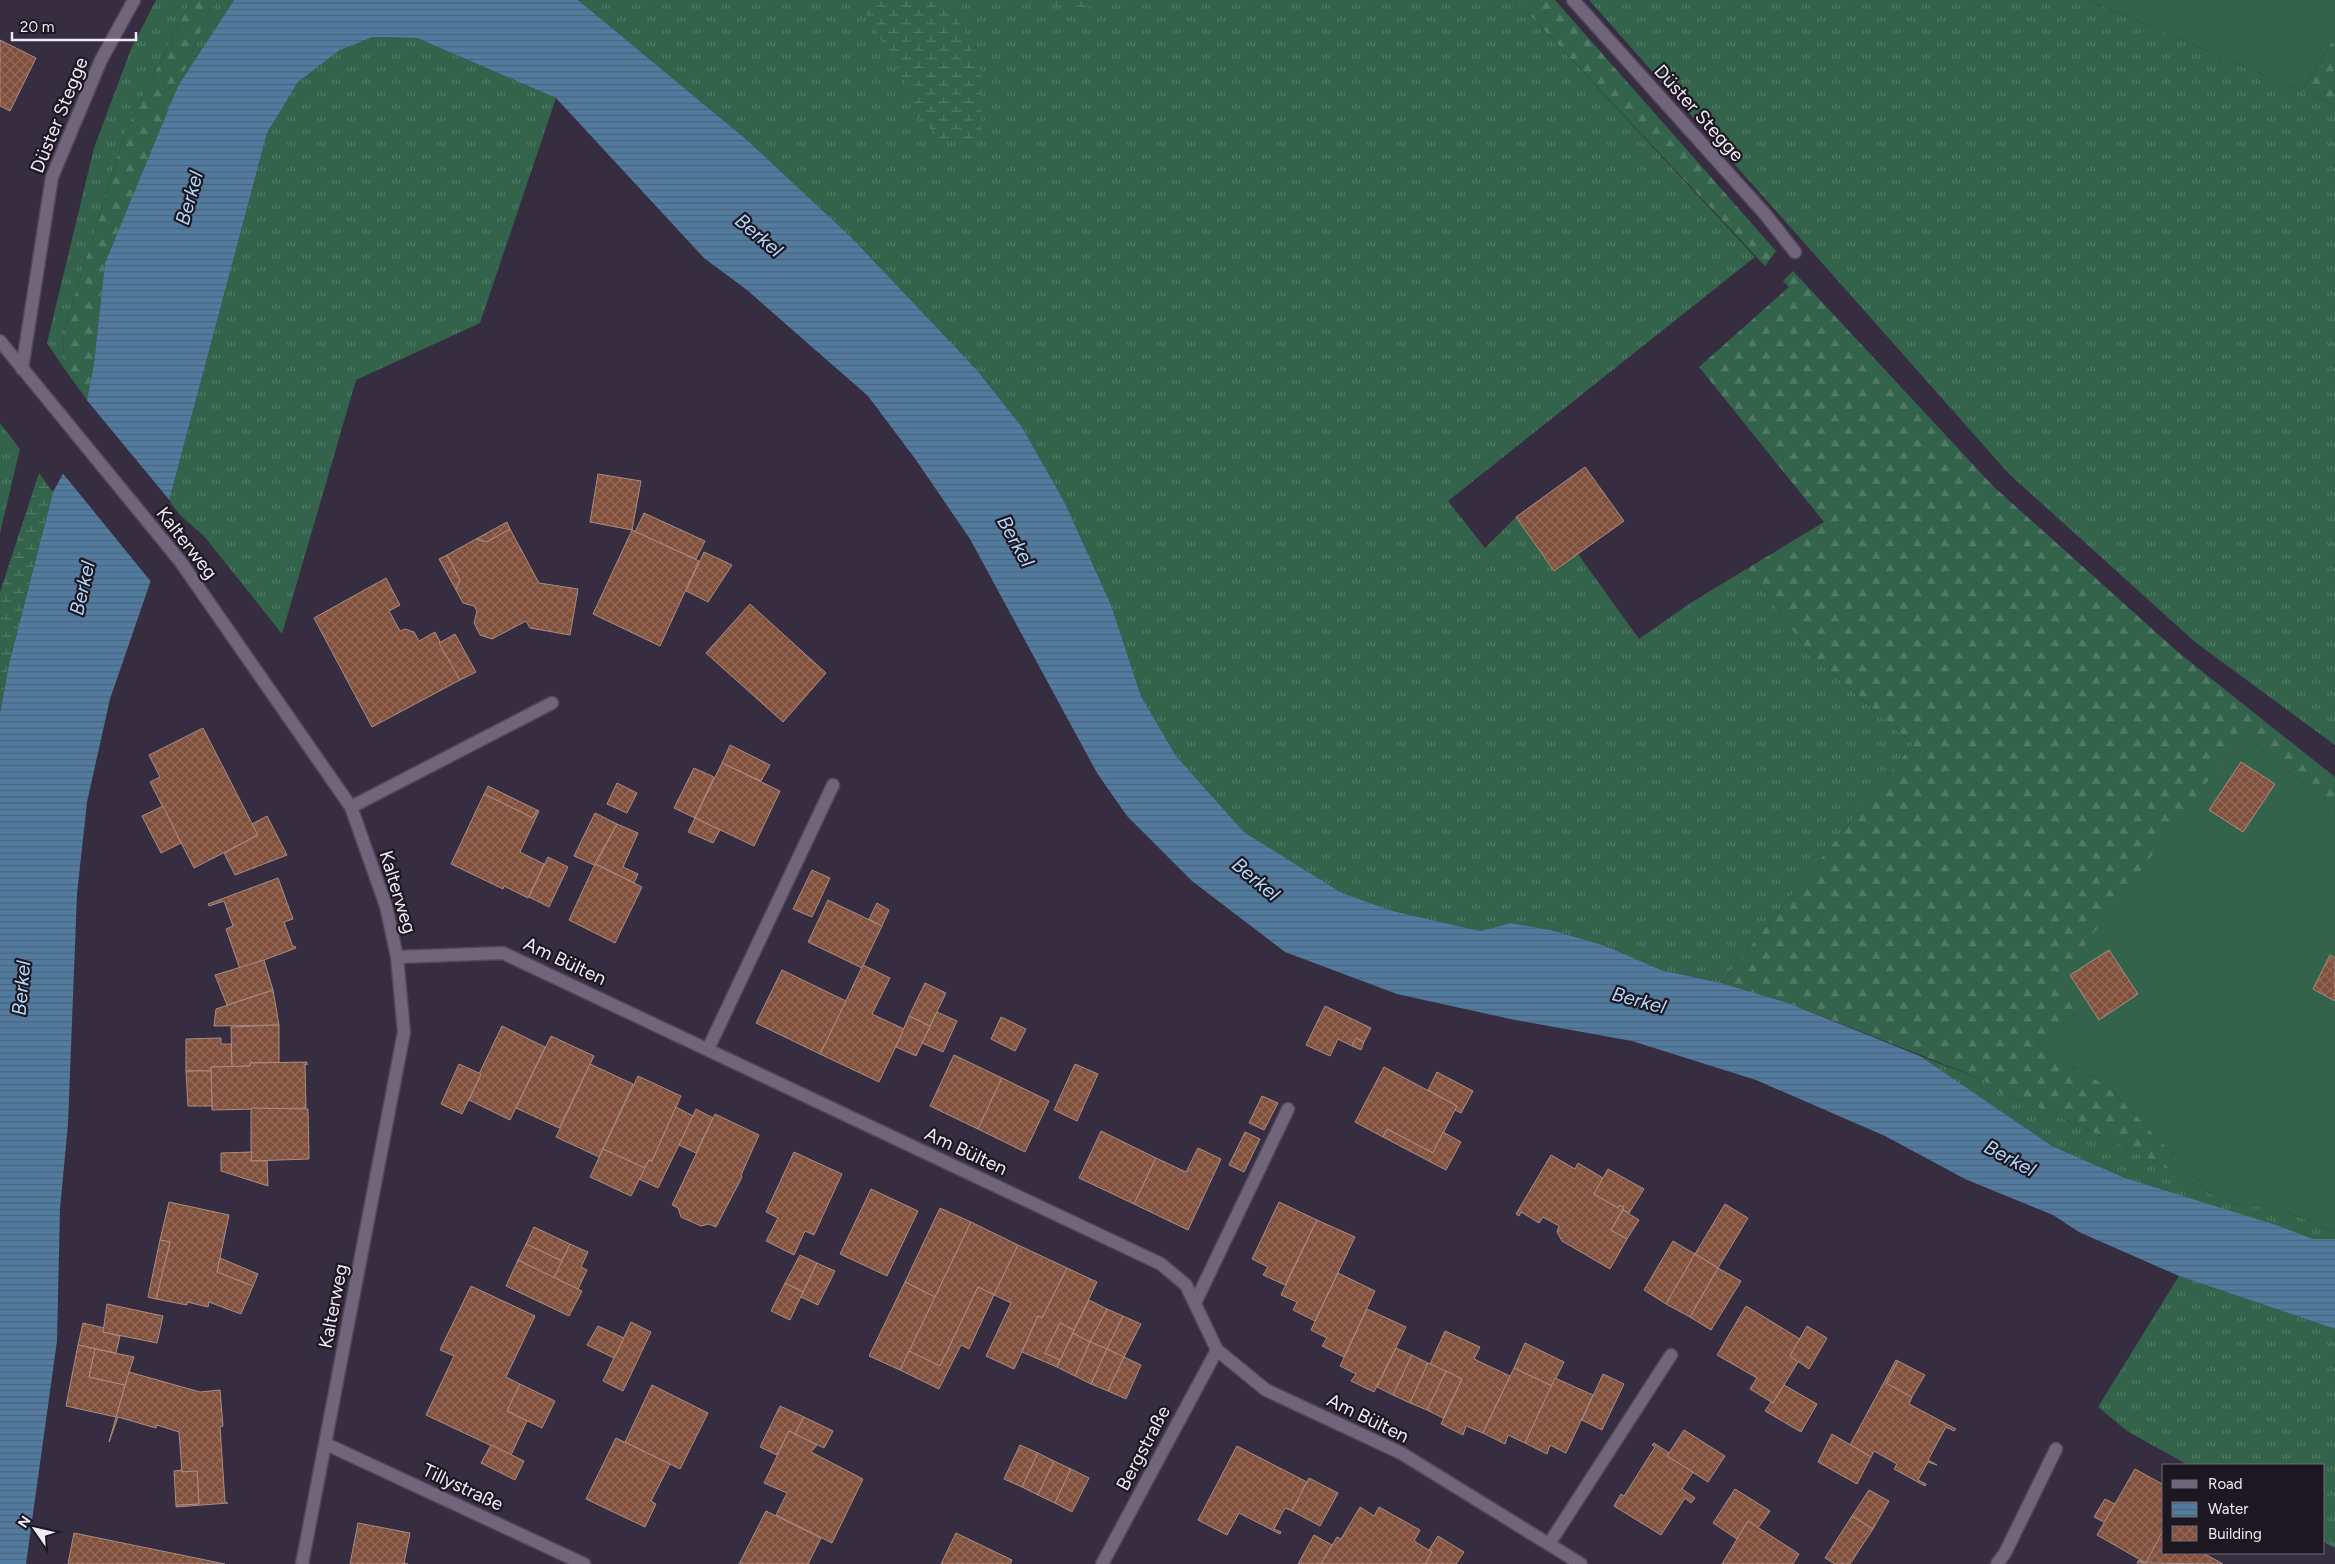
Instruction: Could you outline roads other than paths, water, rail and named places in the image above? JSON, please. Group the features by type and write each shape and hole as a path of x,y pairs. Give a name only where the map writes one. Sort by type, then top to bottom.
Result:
{"street":[{"name":"Düster Stegge","path":"22,369 52,177 101,60 134,0"},
{"name":"Düster Stegge","path":"1573,0 1765,214 1795,252"},
{"name":"Kalterweg","path":"0,341 180,561 351,807 386,906 397,957 404,1032 302,1564"},
{"path":"351,807 552,703"},
{"path":"708,1050 832,785"},
{"name":"Am Bülten","path":"397,957 503,953 1162,1264 1186,1285 1217,1350 1266,1390 1401,1453 1581,1564"},
{"path":"1195,1303 1288,1108"},
{"name":"Bergstraße","path":"1102,1564 1217,1350"},
{"path":"1549,1544 1671,1355"},
{"name":"Tillystraße","path":"326,1444 584,1564"},
{"path":"1997,1564 2005,1553 2056,1449"}],"water":[{"name":"Berkel","path":"234,0 578,0 747,140 852,238 976,369 1022,427 1065,503 1111,605 1141,696 1176,756 1244,832 1342,893 1393,911 1480,931 1511,923 1551,930 1606,946 1661,970 1721,983 1788,1003 1920,1056 2052,1146 2125,1178 2279,1226 2313,1239 2335,1239 2335,1329 2179,1276 2079,1232 2053,1215 1965,1179 1885,1136 1756,1080 1632,1041 1515,1020 1397,994 1285,952 1192,881 1127,816 1097,773 970,539 916,460 868,396 747,290 704,258 556,98 417,38 373,37 340,50 298,82 267,133 169,501 151,580 110,699 87,802 77,894 68,1124 60,1209 57,1341 26,1564 0,1564 0,714 9,664 53,492 64,472 67,475 87,400 94,363 105,263 178,86"}]}
